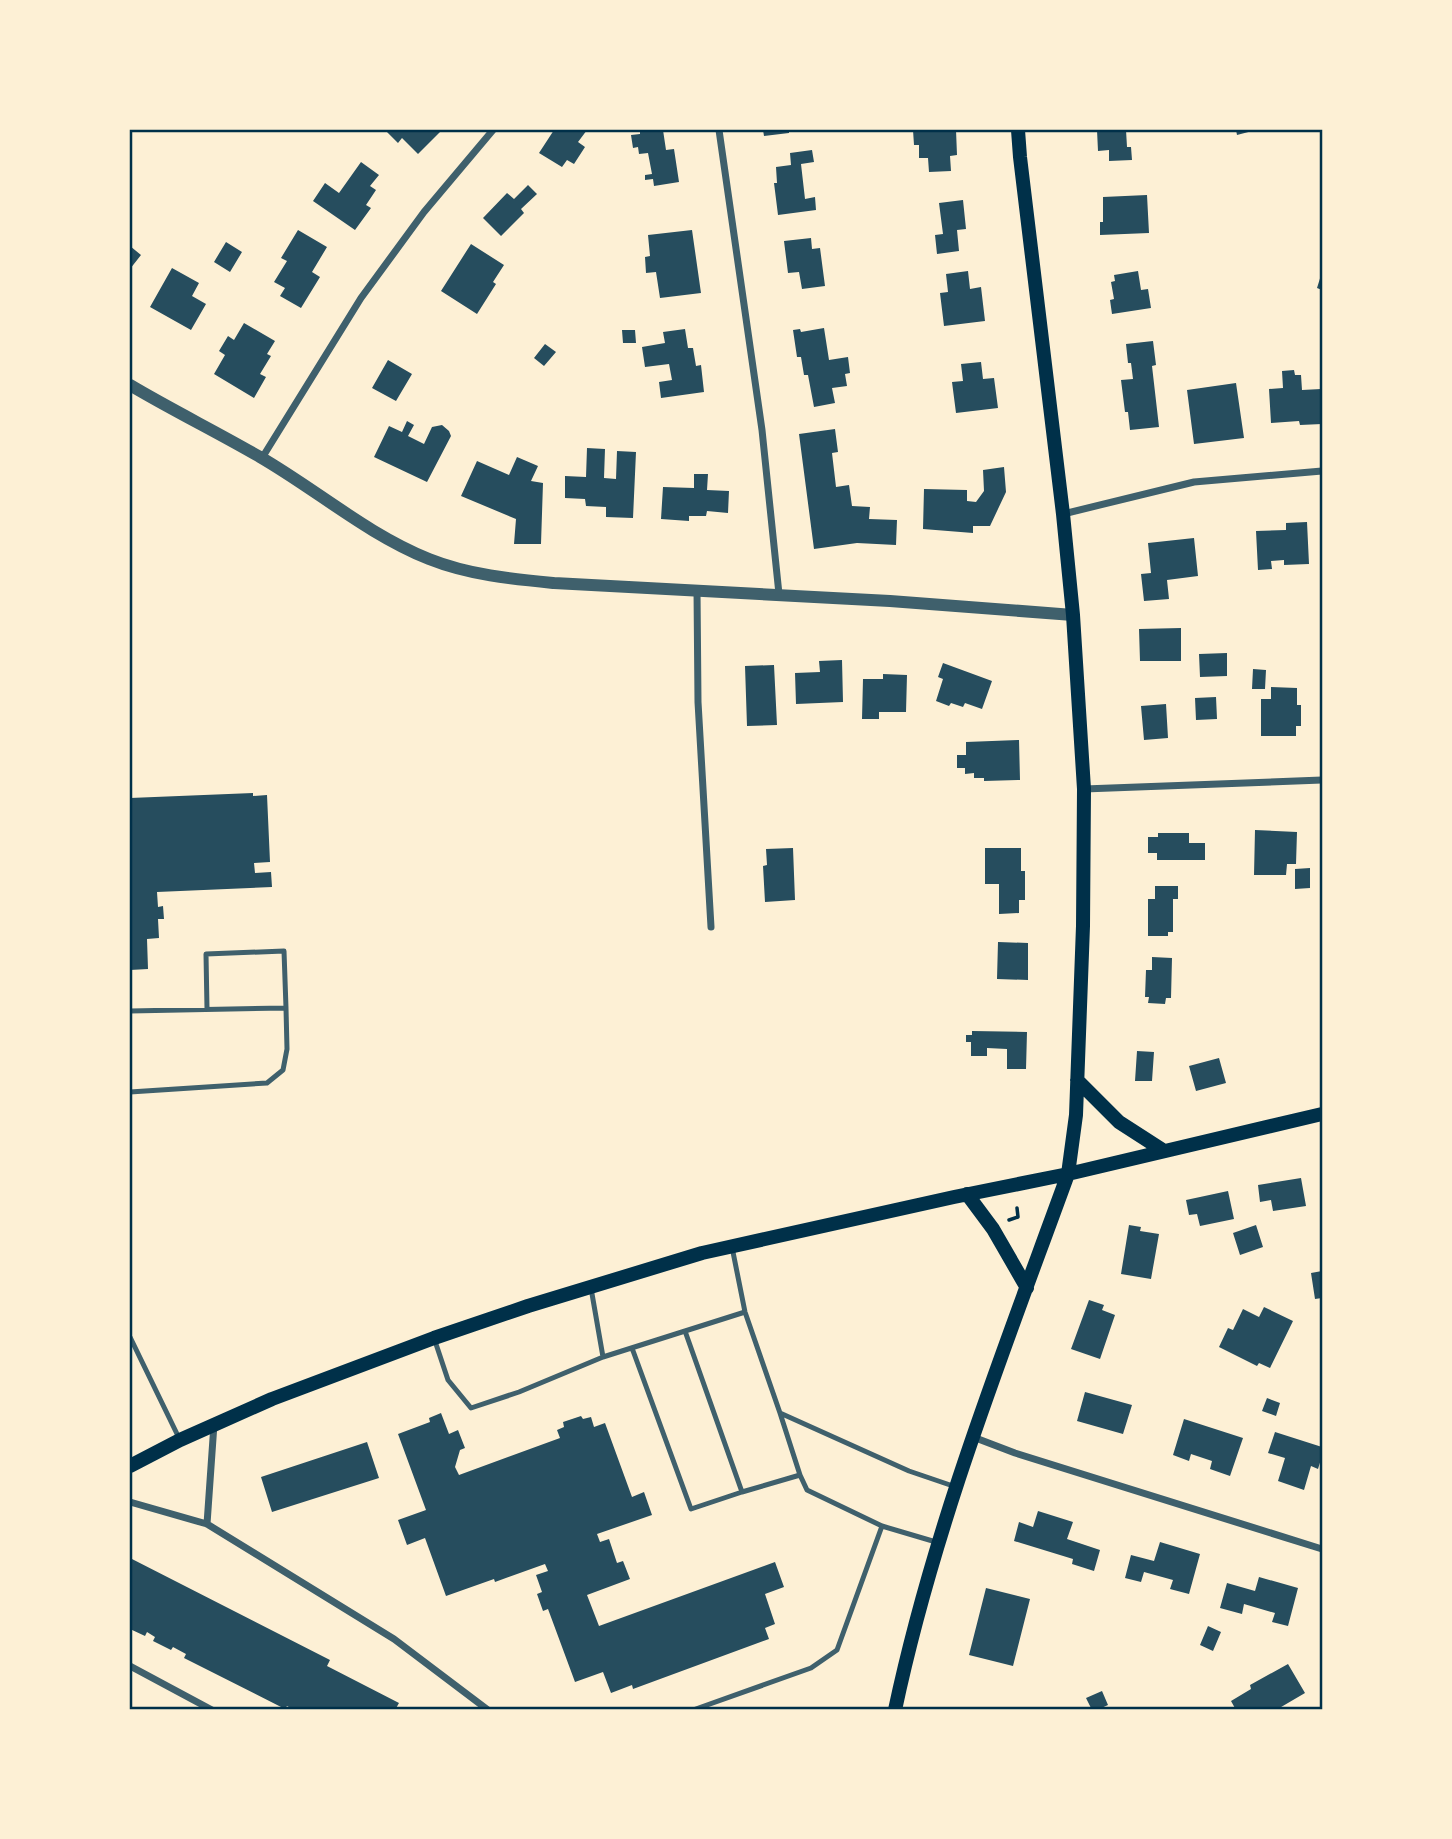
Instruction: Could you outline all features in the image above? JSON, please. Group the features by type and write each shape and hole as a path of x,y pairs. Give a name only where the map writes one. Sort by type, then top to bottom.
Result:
{"main road":[{"path":"895,1710 915,1624 956,1487 1068,1174 1076,1115 1083,926 1084,789 1073,615 1063,514 1018,130"},
{"path":"1077,1080 1119,1122 1164,1151"},
{"path":"130,1466 180,1440 272,1399 434,1338 591,1286 702,1253 1068,1174 1322,1114"},
{"path":"967,1194 993,1229 1027,1288"}],"street":[{"path":"262,458 361,298 424,212 493,130"},
{"path":"719,130 762,430 779,594"},
{"path":"130,385 262,458 359,522 403,547 431,560 462,569 499,578 554,583 779,594 1073,615"},
{"path":"1063,514 1194,482 1322,471"},
{"path":"697,590 698,702 711,927"},
{"path":"1084,789 1322,780"},
{"path":"207,1524 214,1424"},
{"path":"973,1437 1015,1453 1322,1549"},
{"path":"130,1502 207,1524 394,1639 488,1710"},
{"path":"130,1666 212,1710"}],"lane":[{"path":"130,1091 267,1083 283,1070 287,1049 284,951 206,954 207,1009"},
{"path":"130,1011 286,1008"},
{"path":"732,1246 745,1312 807,1490 882,1526 938,1543"},
{"path":"591,1286 603,1357"},
{"path":"434,1338 448,1380 471,1408 519,1392 603,1357 745,1312"},
{"path":"685,1331 742,1492"},
{"path":"130,1337 180,1440"},
{"path":"632,1348 691,1509 800,1475"},
{"path":"780,1413 909,1471 956,1487"},
{"path":"693,1710 811,1668 836,1650 882,1526"}],"path":[{"path":"999,1223 1017,1219 1017,1208"}],"building":[{"path":"385,130 442,130 418,154 402,138 398,143"},
{"path":"554,130 587,130 578,142 585,147 574,164 567,160 562,167 539,153"},
{"path":"640,130 663,130 666,150 674,149 679,182 654,186 653,179 645,180 645,175 652,174 648,153 639,154 638,147 633,148 631,135 640,134"},
{"path":"763,130 789,130 789,133 764,136"},
{"path":"913,130 956,130 957,155 950,156 951,171 929,172 928,158 919,158 919,145 914,145"},
{"path":"1097,130 1126,130 1127,147 1131,147 1132,160 1109,161 1109,150 1098,151"},
{"path":"1236,130 1256,130 1237,135"},
{"path":"812,150 814,162 801,164 805,199 815,197 816,210 778,215 774,183 777,183 776,167 791,165 790,153"},
{"path":"361,162 379,175 370,186 376,190 366,205 371,208 355,230 313,201 325,183 339,193"},
{"path":"528,185 537,194 521,209 524,213 501,236 483,218 507,193 514,199"},
{"path":"1147,195 1149,233 1100,235 1103,197"},
{"path":"963,200 966,229 957,230 959,251 937,254 935,235 943,234 939,203"},
{"path":"298,230 327,247 312,272 320,277 301,308 280,296 285,288 274,282 287,261 281,258"},
{"path":"692,230 701,293 660,298 656,272 646,273 645,257 650,256 648,235"},
{"path":"811,238 812,249 820,248 825,286 802,289 799,272 788,273 784,241"},
{"path":"226,242 242,252 230,272 214,262"},
{"path":"471,244 504,265 493,282 496,284 477,314 441,291"},
{"path":"130,246 141,255 130,269"},
{"path":"172,268 199,283 192,296 206,304 191,330 150,307"},
{"path":"968,271 970,289 981,287 985,321 944,326 940,293 948,292 946,274"},
{"path":"1138,271 1141,290 1148,289 1151,308 1112,314 1110,300 1114,299 1111,282 1115,281 1114,275"},
{"path":"1322,272 1322,290 1317,288"},
{"path":"244,323 275,341 267,354 271,356 260,374 266,377 254,398 214,374 225,355 219,351 228,336 234,340"},
{"path":"824,328 829,360 848,357 850,373 845,374 847,386 832,388 835,403 814,407 808,375 804,375 801,357 797,357 793,330 800,329 801,332"},
{"path":"685,329 688,348 693,348 696,366 701,365 704,392 661,398 659,382 672,380 669,364 645,367 642,347 665,343 663,332"},
{"path":"622,330 635,330 636,343 623,343"},
{"path":"1153,341 1156,365 1152,366 1159,427 1130,430 1121,380 1133,379 1126,344"},
{"path":"545,344 556,352 544,366 534,358"},
{"path":"388,360 412,374 396,401 372,388"},
{"path":"981,362 983,379 994,378 998,408 956,413 952,382 963,381 961,364"},
{"path":"1294,370 1295,375 1301,375 1302,390 1321,389 1322,424 1300,425 1299,421 1271,423 1269,389 1283,388 1282,371"},
{"path":"1236,383 1244,438 1194,444 1187,390"},
{"path":"407,421 414,425 408,436 424,444 432,427 442,425 451,436 427,482 374,457 389,426 402,432"},
{"path":"835,429 838,452 832,453 836,487 849,485 852,506 870,507 869,519 897,520 896,545 857,543 814,549 799,434"},
{"path":"587,448 605,449 604,478 616,479 617,451 636,452 633,518 606,517 606,507 586,506 585,499 565,498 565,476 586,477"},
{"path":"517,457 538,466 531,481 543,483 541,544 514,544 516,519 461,496 477,461 509,475"},
{"path":"1004,467 1006,492 990,526 973,526 973,533 923,529 924,489 967,490 967,501 976,502 984,491 983,470"},
{"path":"694,474 708,474 707,490 729,491 728,513 707,511 706,516 689,516 689,521 661,519 663,487 694,488"},
{"path":"1307,522 1309,564 1284,565 1284,560 1271,561 1272,569 1258,570 1256,531 1286,530 1286,523"},
{"path":"1194,538 1198,576 1167,580 1169,599 1144,601 1141,574 1151,573 1148,543"},
{"path":"1181,628 1181,661 1140,661 1139,629"},
{"path":"1227,653 1227,676 1200,677 1199,654"},
{"path":"842,660 843,702 796,704 795,673 820,672 819,661"},
{"path":"943,663 992,681 982,709 965,703 963,707 936,701 943,679 938,677"},
{"path":"774,665 777,725 747,726 745,666"},
{"path":"1253,669 1266,670 1265,689 1252,689"},
{"path":"883,674 907,675 906,712 879,712 879,719 862,719 863,679 883,679"},
{"path":"1271,687 1297,688 1297,705 1301,705 1301,726 1296,726 1296,736 1261,736 1261,699 1271,699"},
{"path":"1216,697 1217,719 1196,720 1195,698"},
{"path":"1166,704 1168,738 1144,740 1141,706"},
{"path":"1019,740 1020,780 984,781 984,778 974,778 974,773 965,774 965,768 957,768 957,755 966,755 966,742"},
{"path":"253,793 253,796 267,795 270,862 254,863 255,873 271,872 272,887 157,892 158,907 163,906 164,919 158,919 159,938 147,939 148,969 130,970 130,798"},
{"path":"1255,830 1297,832 1296,864 1287,864 1286,875 1254,875"},
{"path":"1158,833 1189,833 1189,843 1205,843 1205,860 1157,860 1157,853 1148,853 1148,837 1158,837"},
{"path":"793,848 795,900 765,902 763,866 767,865 766,849"},
{"path":"985,848 1021,848 1021,871 1025,871 1025,900 1019,900 1019,913 999,914 999,884 985,884"},
{"path":"1310,868 1310,888 1295,889 1295,869"},
{"path":"1155,886 1178,886 1178,899 1173,899 1173,932 1168,932 1168,936 1148,936 1148,899 1155,899"},
{"path":"998,942 1028,943 1028,980 997,979"},
{"path":"1152,957 1172,958 1171,998 1166,998 1165,1004 1148,1003 1149,997 1145,997 1146,970 1152,970"},
{"path":"972,1031 1027,1032 1026,1069 1007,1069 1007,1049 987,1048 987,1056 971,1056 971,1042 966,1042 966,1035 972,1035"},
{"path":"1137,1051 1154,1052 1152,1081 1135,1081"},
{"path":"1219,1058 1226,1083 1196,1091 1189,1066"},
{"path":"1301,1178 1306,1206 1273,1211 1271,1200 1260,1202 1258,1185"},
{"path":"1228,1191 1234,1219 1200,1226 1197,1214 1189,1215 1186,1200"},
{"path":"1129,1225 1141,1227 1140,1231 1159,1234 1151,1279 1121,1274"},
{"path":"1256,1225 1263,1247 1240,1255 1233,1233"},
{"path":"1322,1271 1322,1298 1315,1299 1311,1273"},
{"path":"1089,1300 1104,1305 1102,1310 1115,1315 1100,1359 1071,1349"},
{"path":"1264,1307 1293,1321 1270,1368 1259,1363 1257,1366 1219,1347 1228,1328 1233,1330 1243,1309 1259,1317"},
{"path":"1085,1392 1132,1405 1123,1434 1077,1421"},
{"path":"1267,1398 1280,1403 1276,1416 1262,1411"},
{"path":"441,1413 449,1434 458,1430 465,1448 460,1450 455,1467 459,1475 560,1438 557,1430 564,1427 563,1422 581,1416 583,1419 591,1417 594,1427 605,1423 632,1497 644,1492 652,1515 597,1534 600,1542 609,1539 617,1563 623,1561 630,1579 587,1595 599,1626 775,1562 784,1587 765,1594 775,1624 765,1628 769,1639 633,1689 632,1685 611,1693 603,1672 575,1682 548,1609 543,1611 537,1594 542,1592 536,1575 548,1571 545,1564 446,1596 425,1538 407,1545 398,1520 426,1510 398,1434 430,1422 429,1418"},
{"path":"1184,1419 1243,1438 1230,1476 1210,1469 1212,1461 1191,1454 1189,1461 1173,1455"},
{"path":"1275,1432 1322,1447 1318,1469 1311,1466 1304,1490 1278,1481 1285,1458 1268,1453"},
{"path":"367,1442 379,1478 272,1512 261,1477"},
{"path":"1038,1511 1073,1522 1067,1539 1100,1550 1094,1571 1072,1564 1073,1559 1014,1541 1019,1522 1033,1527"},
{"path":"1160,1542 1200,1554 1189,1594 1170,1589 1173,1580 1144,1572 1141,1582 1125,1578 1131,1555 1154,1561"},
{"path":"130,1558 330,1660 327,1666 399,1703 395,1710 294,1710 287,1706 285,1709 184,1658 186,1654 173,1647 171,1650 153,1641 155,1637 147,1632 145,1636 130,1629"},
{"path":"1259,1577 1298,1588 1288,1626 1272,1622 1275,1613 1244,1604 1242,1614 1220,1608 1227,1583 1255,1591"},
{"path":"986,1588 1030,1599 1013,1666 969,1655"},
{"path":"1208,1626 1221,1632 1213,1651 1200,1645"},
{"path":"1288,1664 1305,1693 1276,1710 1236,1710 1231,1701 1251,1689 1250,1685"},
{"path":"1102,1691 1108,1705 1092,1710 1086,1698"}]}
